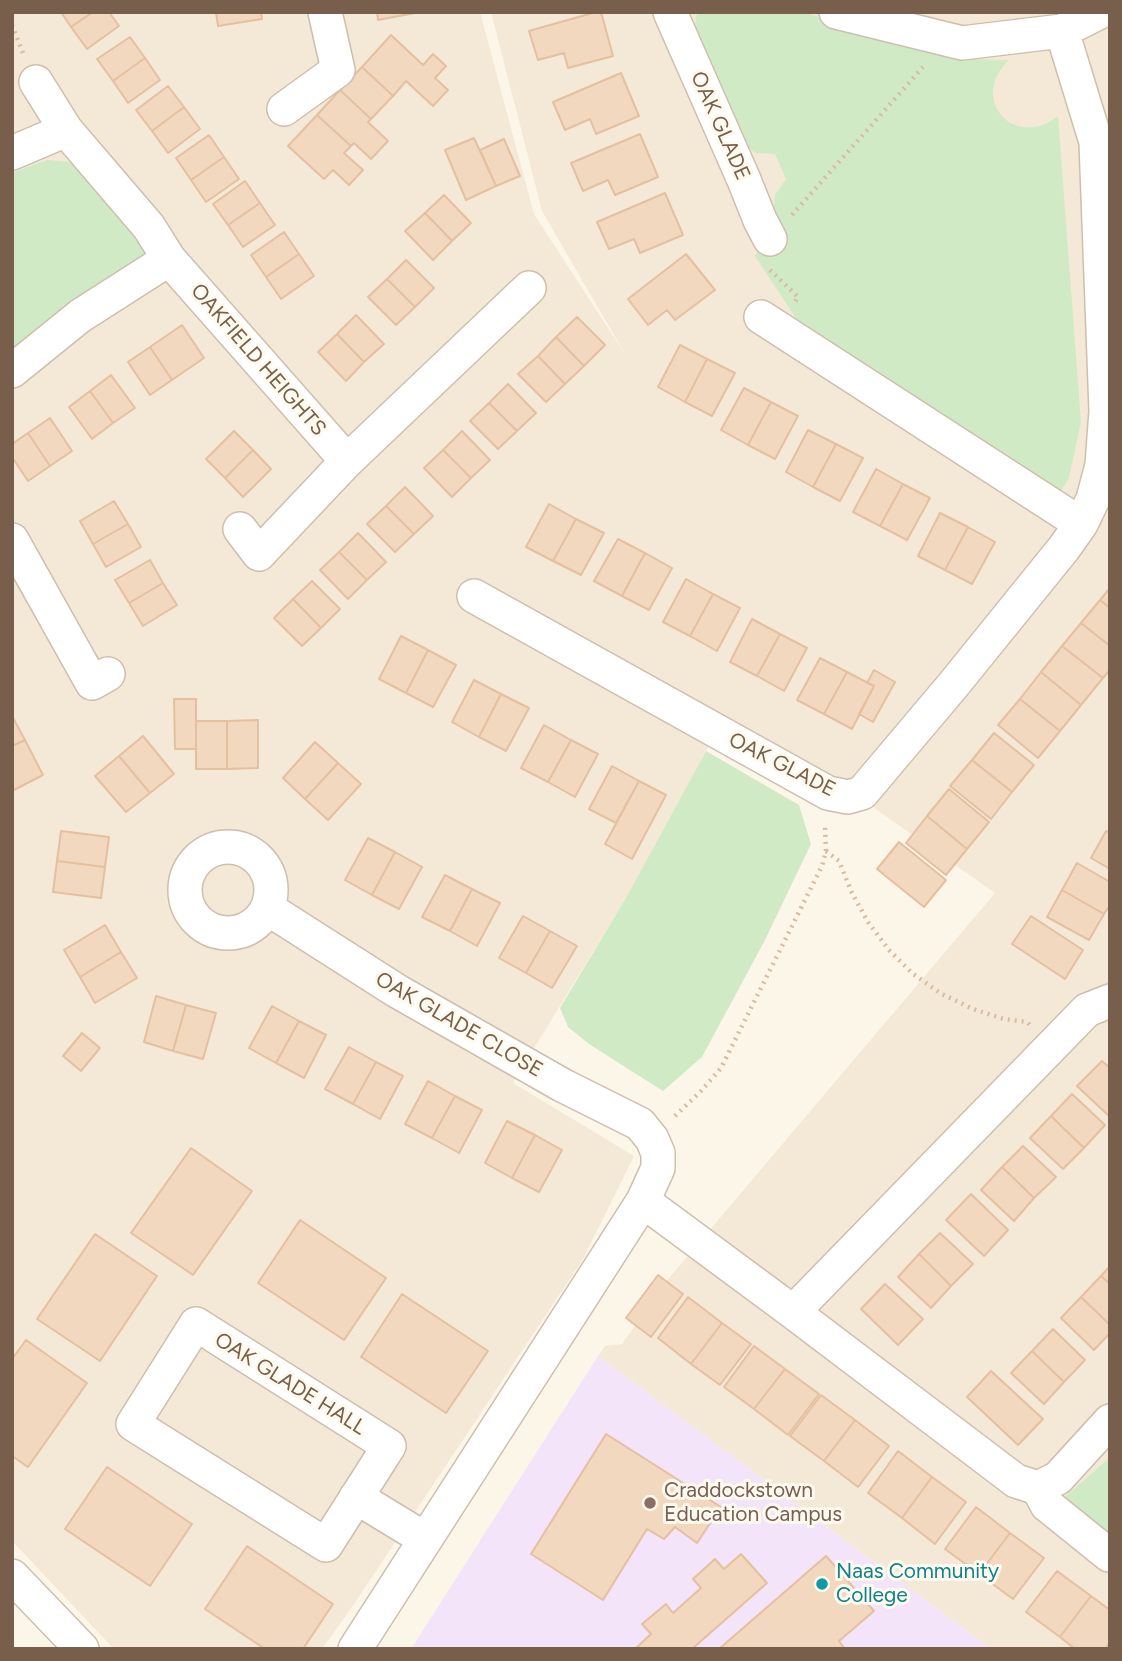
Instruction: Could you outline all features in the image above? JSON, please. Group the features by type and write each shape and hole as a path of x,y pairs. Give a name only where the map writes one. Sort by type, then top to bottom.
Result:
{"street":[{"path":"284,109 338,70 325,12"},
{"name":"OAK GLADE","path":"670,12 770,239"},
{"path":"836,12 962,43 1062,31 1100,12"},
{"name":"OAK GLADE","path":"474,596 828,793 848,797 862,793 1064,548 1081,524 1093,499 1102,465 1106,411 1103,142 1062,31"},
{"name":"OAKFIELD HEIGHTS","path":"36,82 66,130 149,228 169,259 347,461"},
{"path":"12,153 66,130"},
{"path":"12,371 80,316 169,259"},
{"path":"240,529 258,554 347,461 529,288"},
{"path":"771,324 1081,524"},
{"path":"12,540 92,683 108,674"},
{"name":"OAK GLADE CLOSE","path":"267,908 397,991 562,1085 640,1124 652,1139"},
{"path":"793,1312 1087,1010 1110,1000"},
{"path":"355,1649 643,1201 659,1168 658,1153 652,1139"},
{"path":"643,1201 1016,1480 1038,1488 1046,1505 1109,1555"},
{"name":"OAK GLADE HALL","path":"196,1324 389,1446 356,1497 326,1545 133,1424 196,1324"},
{"path":"1038,1488 1058,1478 1110,1421"},
{"path":"356,1497 425,1539"},
{"path":"12,1576 82,1649"}],"path":[{"path":"771,324 798,297 764,264 769,255 764,246 935,54 944,38"},
{"path":"652,1139 721,1068 822,866 826,851 824,809 828,793"},
{"path":"826,851 839,860 867,922 912,973 940,993 973,1009 1004,1019 1027,1022 1053,1046"}],"shaded area":[{"path":"12,12 480,12 534,214 625,354 542,211 491,12 1110,12 1110,1649 991,1649 598,1356 605,1346 622,1344 669,1278 995,893 840,784 724,718 627,896 513,1083 634,1156 583,1259 322,1649 114,1649 12,1541"},
{"name":"Craddockstown Education Campus","path":"598,1356 991,1649 411,1649"}],"green space":[{"path":"697,12 803,12 935,54 963,59 1009,60 998,75 993,90 995,104 1002,115 1012,124 1026,127 1042,125 1058,116 1081,422 1069,478 1059,494 801,326 755,256 772,231 775,195 786,179 775,154 755,153 739,138 695,25"},
{"path":"47,160 72,162 147,246 141,265 112,284 63,307 12,352 12,173"},
{"path":"706,751 799,805 811,844 764,942 702,1057 663,1091 589,1044 568,1027 560,1008 627,896"},
{"path":"1110,1457 1110,1540 1063,1499"}],"building":[{"path":"61,12 93,12 71,27"},
{"path":"93,12 109,12 119,26 87,49 71,27"},
{"path":"216,12 261,12 262,19 218,26"},
{"path":"377,12 415,12 415,13 378,20"},
{"path":"601,12 613,56 568,68 564,53 538,60 529,31"},
{"path":"391,35 423,65 433,54 446,66 435,78 448,90 433,106 406,81 393,96 362,67"},
{"path":"130,37 145,58 113,81 97,59"},
{"path":"145,58 160,80 128,103 113,81"},
{"path":"362,67 393,96 371,119 340,90"},
{"path":"621,73 639,116 596,134 590,119 565,130 553,102"},
{"path":"168,86 184,107 152,131 136,110"},
{"path":"340,90 371,119 368,122 388,141 371,159 354,143 351,146 317,115"},
{"path":"184,107 200,129 168,153 152,131"},
{"path":"317,115 351,146 344,153 363,170 349,185 333,170 324,179 288,146"},
{"path":"640,134 658,177 615,195 608,180 583,191 571,163"},
{"path":"209,135 224,157 191,180 176,158"},
{"path":"474,138 496,186 466,200 445,150"},
{"path":"504,139 520,176 496,186 480,150"},
{"path":"224,157 239,179 206,202 191,180"},
{"path":"245,181 260,203 228,225 213,204"},
{"path":"665,193 683,235 640,253 634,239 609,249 597,222"},
{"path":"444,195 471,223 452,241 425,213"},
{"path":"260,203 275,225 243,247 228,225"},
{"path":"425,213 452,241 433,260 405,231"},
{"path":"284,232 299,254 266,277 251,255"},
{"path":"299,254 314,276 281,299 266,277"},
{"path":"686,254 715,290 675,320 667,310 648,325 628,299"},
{"path":"406,260 434,288 415,307 387,279"},
{"path":"387,279 415,307 396,325 368,297"},
{"path":"356,315 384,344 364,362 337,334"},
{"path":"577,317 605,345 584,366 556,337"},
{"path":"182,325 204,358 172,380 150,347"},
{"path":"337,334 364,362 346,381 318,352"},
{"path":"556,337 584,366 565,384 538,356"},
{"path":"680,345 707,359 685,402 658,387"},
{"path":"150,347 172,380 150,395 128,362"},
{"path":"538,356 565,384 546,402 518,374"},
{"path":"707,359 735,373 712,416 685,402"},
{"path":"111,375 135,408 113,423 90,391"},
{"path":"508,384 536,413 517,431 489,403"},
{"path":"744,388 771,402 748,445 721,430"},
{"path":"90,391 113,423 92,439 69,407"},
{"path":"771,402 798,416 775,459 748,445"},
{"path":"489,403 517,431 498,449 470,421"},
{"path":"50,418 72,451 50,466 28,433"},
{"path":"808,430 836,444 813,487 786,472"},
{"path":"234,431 253,450 225,478 206,459"},
{"path":"462,431 490,460 471,478 443,450"},
{"path":"28,433 50,466 28,481 12,457 12,444"},
{"path":"836,444 863,458 840,501 813,487"},
{"path":"253,450 271,469 243,497 225,478"},
{"path":"443,450 471,478 452,497 424,468"},
{"path":"876,469 903,484 880,526 853,512"},
{"path":"903,484 930,498 907,540 880,526"},
{"path":"405,487 433,516 414,534 386,506"},
{"path":"114,501 128,524 93,544 80,521"},
{"path":"549,504 576,519 553,561 526,547"},
{"path":"386,506 414,534 395,552 367,524"},
{"path":"940,513 968,527 945,570 918,556"},
{"path":"576,519 604,533 581,575 553,561"},
{"path":"128,524 141,547 106,567 93,544"},
{"path":"968,527 995,542 972,584 945,570"},
{"path":"358,533 386,562 367,580 339,552"},
{"path":"618,539 645,553 622,596 594,581"},
{"path":"339,552 367,580 348,599 320,570"},
{"path":"645,553 672,568 649,610 622,596"},
{"path":"150,560 163,583 129,603 115,580"},
{"path":"686,579 713,594 690,636 663,622"},
{"path":"312,581 340,609 321,628 293,599"},
{"path":"163,583 177,605 143,626 129,603"},
{"path":"1110,588 1110,608 1100,600"},
{"path":"713,594 740,608 717,651 690,636"},
{"path":"293,599 321,628 302,646 274,618"},
{"path":"1100,600 1110,608 1110,646 1081,623"},
{"path":"752,619 780,634 757,676 730,662"},
{"path":"1081,623 1110,646 1110,670 1103,678 1062,646"},
{"path":"780,634 807,648 784,691 757,676"},
{"path":"401,636 428,650 406,693 379,679"},
{"path":"1062,646 1103,678 1081,705 1041,672"},
{"path":"428,650 456,665 433,707 406,693"},
{"path":"820,658 847,672 824,714 797,700"},
{"path":"874,670 895,682 873,722 859,714 874,686 867,683"},
{"path":"847,672 874,686 852,729 824,714"},
{"path":"1041,672 1081,705 1060,731 1020,699"},
{"path":"474,680 501,694 479,737 452,722"},
{"path":"501,694 529,708 506,751 479,737"},
{"path":"174,699 196,699 196,749 175,749"},
{"path":"1020,699 1060,731 1038,758 998,725"},
{"path":"12,716 25,740 12,746"},
{"path":"258,720 258,768 227,769 227,721"},
{"path":"196,721 227,721 227,769 196,769"},
{"path":"544,725 571,740 548,782 521,768"},
{"path":"994,733 1034,765 1012,792 972,760"},
{"path":"143,736 174,774 150,793 119,756"},
{"path":"25,740 43,775 12,791 12,746"},
{"path":"571,740 598,754 575,797 548,782"},
{"path":"315,742 338,763 305,799 283,778"},
{"path":"119,756 150,793 126,812 95,776"},
{"path":"972,760 1012,792 991,819 950,786"},
{"path":"338,763 361,784 328,820 305,799"},
{"path":"612,766 639,781 616,823 589,809"},
{"path":"639,781 666,795 632,859 605,844"},
{"path":"949,789 989,822 967,849 927,816"},
{"path":"927,816 967,849 946,875 906,843"},
{"path":"61,831 109,837 105,867 57,861"},
{"path":"1106,831 1110,833 1110,869 1091,858"},
{"path":"368,838 395,852 372,895 345,880"},
{"path":"899,842 946,880 924,907 877,869"},
{"path":"395,852 422,867 399,909 372,895"},
{"path":"57,861 105,867 101,898 53,892"},
{"path":"1077,863 1110,882 1110,905 1104,914 1062,890"},
{"path":"445,875 472,889 450,931 422,917"},
{"path":"472,889 500,903 477,946 450,931"},
{"path":"1062,890 1104,914 1089,940 1047,917"},
{"path":"523,916 550,931 526,973 499,958"},
{"path":"1031,916 1083,950 1065,979 1012,944"},
{"path":"105,925 121,952 80,977 64,950"},
{"path":"550,931 577,946 552,988 526,973"},
{"path":"121,952 137,978 95,1003 80,977"},
{"path":"156,996 186,1005 173,1051 144,1042"},
{"path":"186,1005 216,1013 203,1059 173,1051"},
{"path":"272,1006 299,1021 276,1063 249,1048"},
{"path":"299,1021 326,1035 304,1078 276,1063"},
{"path":"82,1033 100,1048 81,1071 63,1056"},
{"path":"349,1047 376,1062 353,1104 325,1089"},
{"path":"1102,1061 1110,1068 1110,1117 1077,1086"},
{"path":"376,1062 403,1076 380,1119 353,1104"},
{"path":"428,1081 455,1096 432,1138 405,1124"},
{"path":"1072,1094 1105,1125 1084,1148 1051,1116"},
{"path":"455,1096 482,1110 459,1153 432,1138"},
{"path":"1051,1116 1084,1148 1063,1169 1030,1138"},
{"path":"507,1121 535,1135 512,1178 485,1163"},
{"path":"535,1135 562,1150 539,1192 512,1178"},
{"path":"1023,1146 1056,1177 1034,1198 1002,1167"},
{"path":"191,1148 252,1191 193,1275 131,1233"},
{"path":"1002,1167 1034,1198 1014,1221 981,1190"},
{"path":"971,1194 1008,1230 984,1256 946,1220"},
{"path":"300,1220 386,1278 344,1340 258,1283"},
{"path":"940,1233 973,1264 951,1286 919,1254"},
{"path":"95,1234 157,1276 100,1361 37,1319"},
{"path":"919,1254 951,1286 931,1308 898,1277"},
{"path":"1110,1266 1110,1284 1101,1276"},
{"path":"658,1275 683,1294 651,1337 626,1318"},
{"path":"1101,1276 1110,1284 1110,1325 1081,1297"},
{"path":"885,1284 923,1319 898,1345 861,1309"},
{"path":"402,1294 488,1351 446,1413 361,1357"},
{"path":"688,1297 722,1323 691,1364 658,1338"},
{"path":"1081,1297 1110,1325 1110,1333 1094,1350 1061,1318"},
{"path":"722,1323 751,1344 720,1385 691,1364"},
{"path":"1053,1329 1085,1360 1064,1382 1032,1351"},
{"path":"26,1340 87,1383 28,1467 12,1456 12,1359"},
{"path":"754,1346 785,1369 754,1409 724,1387"},
{"path":"1032,1351 1064,1382 1044,1404 1011,1373"},
{"path":"785,1369 819,1394 788,1435 754,1409"},
{"path":"991,1371 1043,1419 1018,1445 967,1397"},
{"path":"821,1395 855,1420 824,1461 790,1436"},
{"path":"855,1420 889,1446 858,1487 824,1461"},
{"path":"606,1434 721,1507 697,1543 675,1527 664,1539 647,1529 603,1600 531,1554"},
{"path":"898,1451 932,1477 902,1518 868,1493"},
{"path":"107,1467 192,1524 150,1586 65,1529"},
{"path":"932,1477 966,1502 935,1544 902,1518"},
{"path":"976,1507 1010,1533 979,1574 945,1549"},
{"path":"1010,1533 1044,1558 1013,1599 979,1574"},
{"path":"247,1546 333,1604 303,1649 265,1649 205,1609"},
{"path":"741,1554 767,1583 692,1649 635,1649 651,1634 642,1624 666,1604 673,1613 701,1588 693,1579 715,1559 724,1569"},
{"name":"Naas Community College","path":"826,1556 874,1611 839,1641 845,1649 719,1649"},
{"path":"1057,1571 1091,1596 1060,1637 1026,1612"},
{"path":"1091,1596 1110,1610 1110,1642 1105,1649 1075,1649 1060,1637"}],"place":[{"name":"Craddockstown Education Campus","path":"650,1503"},
{"name":"Naas Community College","path":"822,1584"}]}
